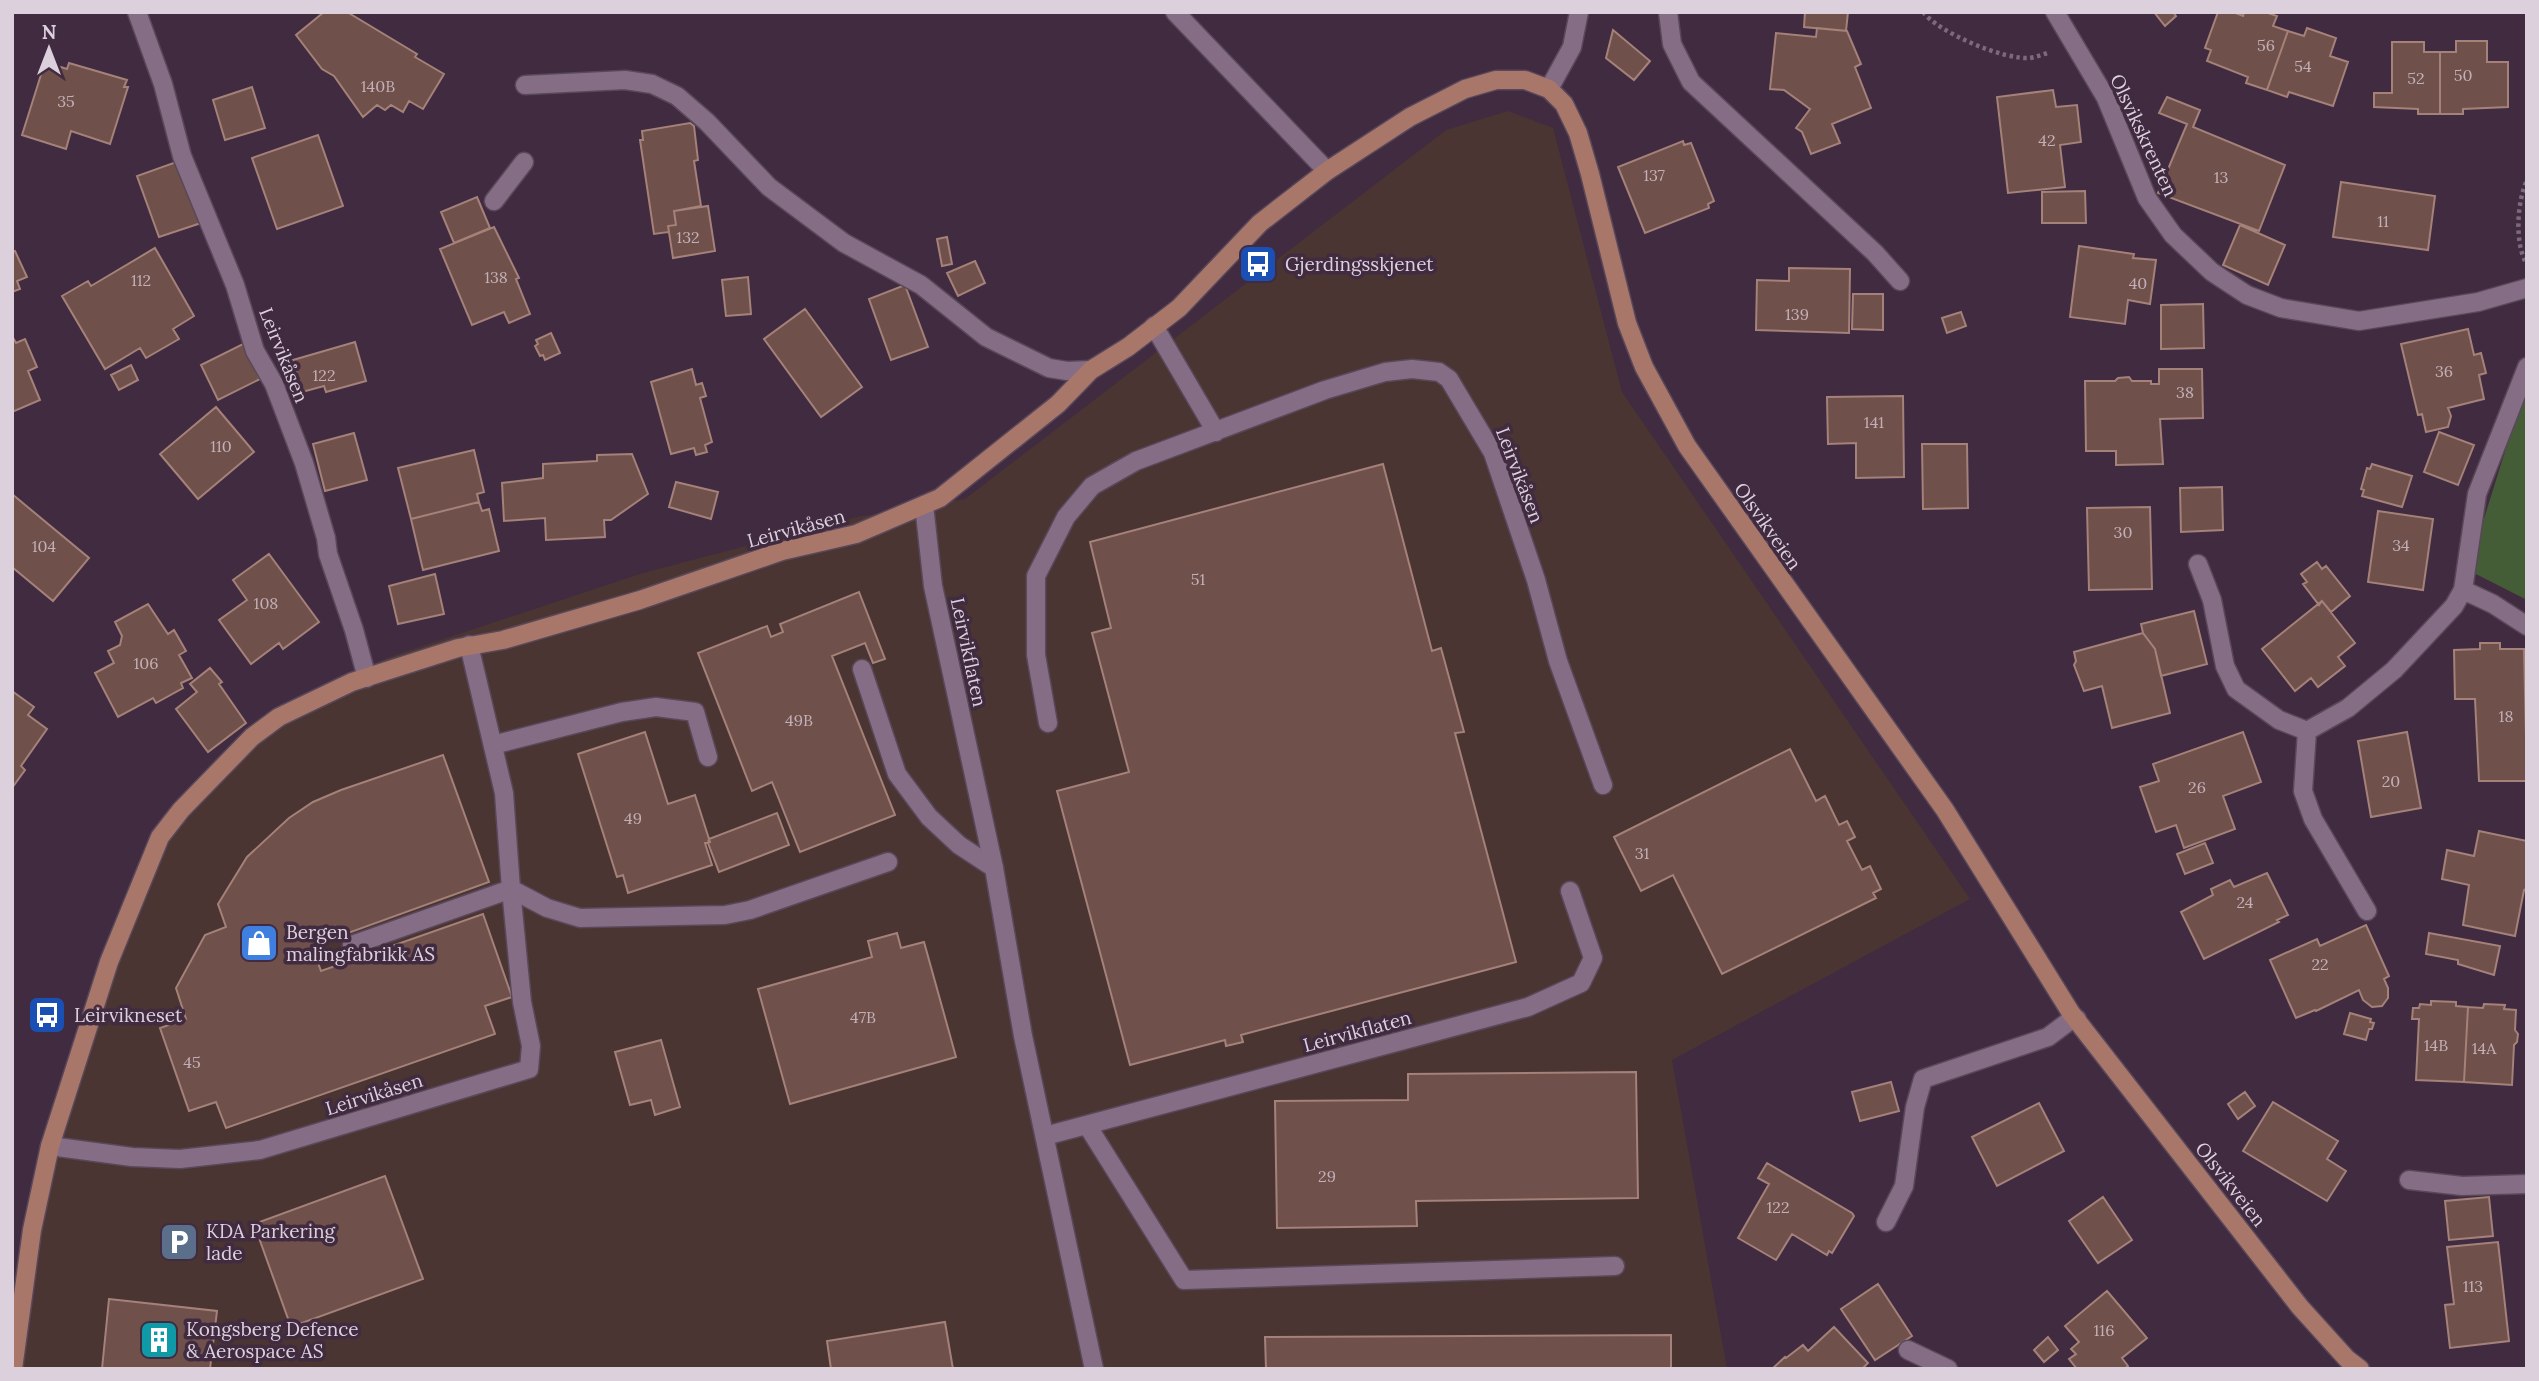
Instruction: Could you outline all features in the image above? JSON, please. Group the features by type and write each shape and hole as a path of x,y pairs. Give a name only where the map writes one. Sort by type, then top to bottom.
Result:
{"main road":[{"name":"Leirvikåsen","path":"13,1369 32,1230 50,1146 109,962 160,837 181,810 252,737 279,717 352,682 469,645 503,639 640,600 782,551 856,534 940,498 1058,404 1091,370 1128,347 1179,308 1260,223 1327,171 1410,117 1465,89 1496,80 1525,80 1549,89"},
{"name":"Olsvikveien","path":"1549,89 1564,104 1578,133 1627,323 1644,368 1687,446 1945,810 2071,1013 2300,1307 2347,1359 2360,1369"}],"street":[{"name":"Leirvikåsen","path":"137,12 163,84 182,156 235,285 255,351 274,384 304,463 326,538 328,554 367,678"},
{"path":"1175,12 1327,171"},
{"path":"1668,12 1672,44 1691,82 1875,253 1900,281"},
{"name":"Olsvikskrenten","path":"2054,12 2106,98 2147,198 2173,235 2211,272 2247,295 2281,308 2359,321 2478,302 2527,288"},
{"path":"1549,89 1572,47 1578,13"},
{"path":"525,85 625,80 652,83 677,96 707,122 769,187 844,243 921,285 986,337 1049,368 1067,371 1091,370"},
{"path":"494,201 524,162"},
{"path":"1154,326 1216,432"},
{"path":"2307,731 2348,708 2394,670 2454,606 2463,590 2477,494 2527,367"},
{"name":"Leirvikåsen","path":"1048,723 1036,655 1036,576 1066,517 1092,486 1136,461 1325,390 1384,372 1412,369 1439,372 1449,379 1493,453 1536,580 1569,695 1604,785"},
{"name":"Leirvikflaten","path":"925,505 933,586 994,867 1023,1037 1094,1369"},
{"path":"2198,564 2213,600 2225,666 2236,689 2278,720 2307,731"},
{"path":"2463,590 2493,604 2527,626"},
{"name":"Leirvikåsen","path":"50,1146 132,1157 180,1159 260,1150 529,1069 531,1046 522,1002 504,793 469,645"},
{"path":"862,669 897,774 929,817 959,845 994,867"},
{"path":"493,745 656,706 695,712 708,757"},
{"path":"2307,731 2303,791 2313,819 2367,911"},
{"path":"352,945 511,889 547,908 580,918 725,915 750,910 888,862"},
{"name":"Leirvikflaten","path":"1045,1136 1528,1007 1581,983 1593,958 1570,891"},
{"path":"1886,1222 1904,1186 1915,1107 1923,1079 2048,1037 2072,1019 2077,1019"},
{"path":"1087,1125 1184,1280 1615,1266"},
{"path":"2409,1180 2462,1186 2527,1184"},
{"path":"1908,1350 1948,1369"}],"path":[{"path":"1923,12 1942,28 1984,48 2031,58"},
{"path":"2527,180 2521,199 2520,248 2527,264"}],"shaded area":[{"path":"1508,111 1553,128 1622,392 1970,899 1672,1060 1727,1369 12,1369 19,1260 92,983 189,804 284,706 389,657 643,573 857,517 965,499 1446,130"}],"green space":[{"path":"2527,381 2527,600 2468,570"}],"building":[{"path":"324,12 347,12 417,54 415,57 444,74 423,109 409,101 403,112 391,105 385,110 377,105 363,117 334,76 322,69 296,35"},
{"path":"1805,12 1848,12 1846,31 1804,27"},
{"path":"2154,12 2173,12 2176,16 2165,26"},
{"path":"2218,12 2233,12 2243,16 2244,12 2265,12 2277,16 2273,26 2288,31 2267,90 2246,83 2248,77 2207,61 2211,50 2205,48"},
{"path":"1817,28 1847,31 1861,64 1855,67 1871,108 1832,124 1840,143 1811,154 1802,132 1796,128 1810,109 1784,90 1770,89 1776,33 1816,37"},
{"path":"2307,28 2336,38 2330,56 2348,62 2333,106 2289,92 2287,97 2267,90 2288,31 2304,36"},
{"path":"1613,30 1650,61 1634,80 1606,58"},
{"path":"2456,41 2487,41 2487,62 2508,62 2508,107 2463,109 2463,114 2440,114 2440,52 2456,52"},
{"path":"2392,42 2424,42 2424,52 2440,52 2440,114 2418,114 2418,109 2374,107 2374,93 2392,93"},
{"path":"45,62 67,69 69,63 127,80 124,87 128,87 110,144 71,131 66,149 22,135"},
{"path":"252,87 265,128 225,140 213,100"},
{"path":"2053,90 2056,107 2077,105 2081,142 2060,145 2065,187 2008,193 1997,97"},
{"path":"2167,97 2200,110 2193,127 2285,165 2259,231 2158,193 2187,124 2159,113"},
{"path":"690,123 694,126 698,160 694,161 701,206 674,211 676,225 668,226 669,232 654,234 640,140 643,140 642,131"},
{"path":"318,135 343,206 277,229 252,158"},
{"path":"1683,141 1684,145 1691,143 1714,201 1708,204 1709,208 1645,233 1618,167"},
{"path":"182,160 204,222 159,237 137,176"},
{"path":"2341,182 2435,196 2428,250 2333,237"},
{"path":"2085,191 2086,223 2042,223 2042,192"},
{"path":"477,197 490,228 454,243 441,212"},
{"path":"708,206 715,251 673,258 668,226 676,225 674,211"},
{"path":"2240,225 2285,245 2268,285 2223,265"},
{"path":"494,227 519,278 516,279 530,314 509,323 504,312 472,325 440,249"},
{"path":"947,237 952,264 942,266 937,239"},
{"path":"2079,246 2134,254 2133,258 2156,260 2150,304 2128,300 2125,324 2070,317"},
{"path":"155,248 194,316 173,329 179,339 146,358 140,348 105,369 62,296 88,281 91,286"},
{"path":"15,251 27,277 17,281 20,289 12,292 12,252"},
{"path":"975,261 985,283 958,296 947,273"},
{"path":"1789,268 1850,269 1849,333 1756,330 1757,280 1789,281"},
{"path":"748,277 751,314 726,316 722,280"},
{"path":"905,285 928,347 891,360 869,299"},
{"path":"1853,294 1883,294 1883,330 1852,329"},
{"path":"2203,304 2204,348 2161,349 2161,305"},
{"path":"805,309 862,387 821,417 764,339"},
{"path":"1961,312 1966,326 1947,333 1942,318"},
{"path":"2468,329 2474,355 2481,353 2486,373 2479,375 2484,399 2448,408 2451,416 2448,427 2426,432 2422,414 2418,415 2401,344"},
{"path":"551,333 560,353 545,360 535,346 538,344 536,340"},
{"path":"12,336 16,343 25,339 37,367 28,371 40,400 12,412"},
{"path":"355,342 366,381 326,392 324,386 302,392 293,360"},
{"path":"243,344 260,379 218,400 201,365"},
{"path":"131,365 138,380 119,390 111,375"},
{"path":"692,369 696,385 702,383 706,396 700,398 712,442 705,445 707,452 696,455 694,448 671,454 651,382"},
{"path":"2159,369 2202,369 2203,418 2160,419 2163,464 2116,465 2116,451 2086,451 2085,381 2115,381 2129,377 2132,381 2159,384"},
{"path":"1903,396 1904,477 1856,478 1856,443 1828,444 1827,397"},
{"path":"216,407 254,452 198,499 160,454"},
{"path":"2439,432 2474,445 2458,485 2424,472"},
{"path":"354,433 367,480 325,491 313,444"},
{"path":"1922,444 1967,444 1968,508 1923,509"},
{"path":"474,450 484,492 477,494 479,502 411,519 398,468"},
{"path":"632,454 648,494 611,520 604,520 605,537 546,540 545,518 504,521 502,483 543,478 543,464 597,461 597,455"},
{"path":"1383,464 1432,651 1441,648 1464,732 1455,733 1516,962 1241,1035 1243,1042 1226,1046 1225,1040 1130,1065 1057,791 1129,772 1092,633 1111,628 1090,542"},
{"path":"2372,464 2412,476 2402,507 2362,496 2364,490 2361,489 2367,468 2370,469"},
{"path":"676,482 718,492 711,519 669,507"},
{"path":"2222,487 2223,530 2181,532 2180,488"},
{"path":"12,494 89,558 53,601 12,567"},
{"path":"479,502 482,511 489,509 499,551 423,570 411,519"},
{"path":"2150,507 2152,589 2089,590 2087,508"},
{"path":"2378,511 2433,519 2423,590 2368,582"},
{"path":"269,554 319,622 283,649 279,643 251,664 219,620 247,600 233,580"},
{"path":"2317,562 2322,569 2326,566 2350,596 2331,612 2322,601 2319,605 2303,584 2307,582 2301,574"},
{"path":"435,574 444,614 398,624 389,586"},
{"path":"859,592 885,659 873,663 865,643 832,656 895,815 800,852 772,782 752,791 698,653 767,626 771,637 783,632 780,624"},
{"path":"2322,601 2355,643 2338,657 2345,666 2318,687 2311,678 2295,691 2262,649"},
{"path":"148,604 168,634 174,630 186,651 179,655 192,678 181,683 183,688 156,703 153,698 118,717 95,673 114,663 108,651 120,645 122,636 115,622"},
{"path":"2194,611 2207,664 2161,676 2155,649 2143,633 2141,624"},
{"path":"2143,633 2155,649 2170,713 2112,728 2102,686 2084,691 2074,665 2074,652"},
{"path":"2480,643 2500,643 2500,649 2524,649 2527,781 2479,781 2475,699 2455,699 2454,650 2480,649"},
{"path":"210,668 222,682 219,684 246,723 208,752 176,709 197,692 190,684"},
{"path":"12,691 34,707 28,715 47,729 21,766 25,770 12,788"},
{"path":"645,732 668,804 695,795 710,842 705,843 712,865 628,893 623,875 617,877 578,754"},
{"path":"2243,732 2261,782 2223,796 2235,829 2184,848 2176,825 2156,832 2140,787 2159,781 2153,764"},
{"path":"2407,732 2421,808 2371,817 2358,741"},
{"path":"1790,749 1816,801 1825,796 1839,825 1847,821 1855,837 1847,841 1862,870 1870,866 1881,889 1873,893 1876,898 1722,974 1673,875 1641,891 1614,837"},
{"name":"Bergen malingfabrikk AS","path":"443,755 489,882 312,946 321,971 347,962 343,951 370,941 375,952 483,914 512,997 485,1006 495,1034 226,1128 216,1102 189,1111 160,1028 186,1019 176,988 205,935 226,927 218,904 247,857 289,818 313,802"},
{"path":"777,813 789,845 719,872 708,843 709,839"},
{"path":"2479,831 2527,841 2527,888 2524,890 2515,936 2463,925 2469,885 2442,879 2447,850 2474,856"},
{"path":"2205,843 2213,863 2185,874 2177,854"},
{"path":"2267,873 2288,915 2204,959 2181,912 2213,895 2211,889 2230,880 2234,887"},
{"path":"2366,925 2389,976 2384,979 2388,998 2382,1006 2372,1007 2363,1000 2359,990 2296,1018 2270,960 2317,939 2320,946"},
{"path":"897,933 901,948 924,942 956,1057 790,1104 758,989 872,957 868,941"},
{"path":"2429,933 2500,946 2494,975 2458,964 2458,960 2426,954"},
{"path":"2431,1001 2456,1002 2456,1006 2468,1007 2464,1082 2416,1080 2419,1019 2412,1019 2413,1008 2419,1008 2420,1004 2431,1005"},
{"path":"2484,1004 2505,1005 2504,1009 2516,1010 2515,1030 2518,1034 2514,1045 2512,1085 2464,1082 2468,1007 2483,1008"},
{"path":"2350,1013 2371,1019 2370,1022 2374,1023 2366,1040 2344,1034"},
{"path":"661,1040 680,1107 655,1115 651,1100 630,1105 615,1052"},
{"path":"1636,1072 1638,1198 1416,1201 1417,1226 1277,1228 1275,1101 1408,1100 1408,1074"},
{"path":"1891,1082 1899,1111 1860,1121 1852,1092"},
{"path":"2245,1092 2255,1106 2238,1119 2228,1104"},
{"path":"2273,1102 2338,1141 2327,1159 2346,1171 2327,1201 2243,1151"},
{"path":"2039,1103 2064,1151 1997,1186 1972,1137"},
{"path":"1767,1163 1852,1213 1854,1216 1832,1253 1829,1251 1827,1255 1792,1234 1776,1260 1738,1238 1769,1184 1758,1178"},
{"path":"385,1176 423,1279 291,1327 254,1224"},
{"path":"2103,1197 2132,1240 2098,1263 2069,1221"},
{"path":"2489,1197 2493,1236 2449,1240 2445,1201"},
{"path":"2498,1242 2509,1341 2450,1348 2445,1305 2454,1304 2447,1247"},
{"path":"1878,1284 1912,1336 1875,1360 1841,1309"},
{"path":"2107,1291 2147,1338 2122,1358 2128,1366 2124,1369 2077,1369 2069,1359 2076,1354 2071,1349 2079,1342 2065,1326"},
{"name":"Kongsberg Defence & Aerospace AS","path":"109,1299 217,1311 210,1369 102,1369"},
{"path":"945,1322 953,1369 831,1369 827,1341"},
{"path":"1834,1327 1868,1363 1862,1369 1772,1369 1803,1345 1808,1351"},
{"path":"1671,1335 1671,1369 1266,1369 1265,1337"},
{"path":"2048,1337 2058,1350 2044,1362 2034,1350"}],"place":[{"name":"Gjerdingsskjenet","path":"1258,264"},
{"name":"Bergen malingfabrikk AS","path":"259,943"},
{"name":"Leirvikneset","path":"47,1015"},
{"name":"KDA Parkering lade","path":"179,1242"},
{"name":"Kongsberg Defence & Aerospace AS","path":"159,1340"}]}
